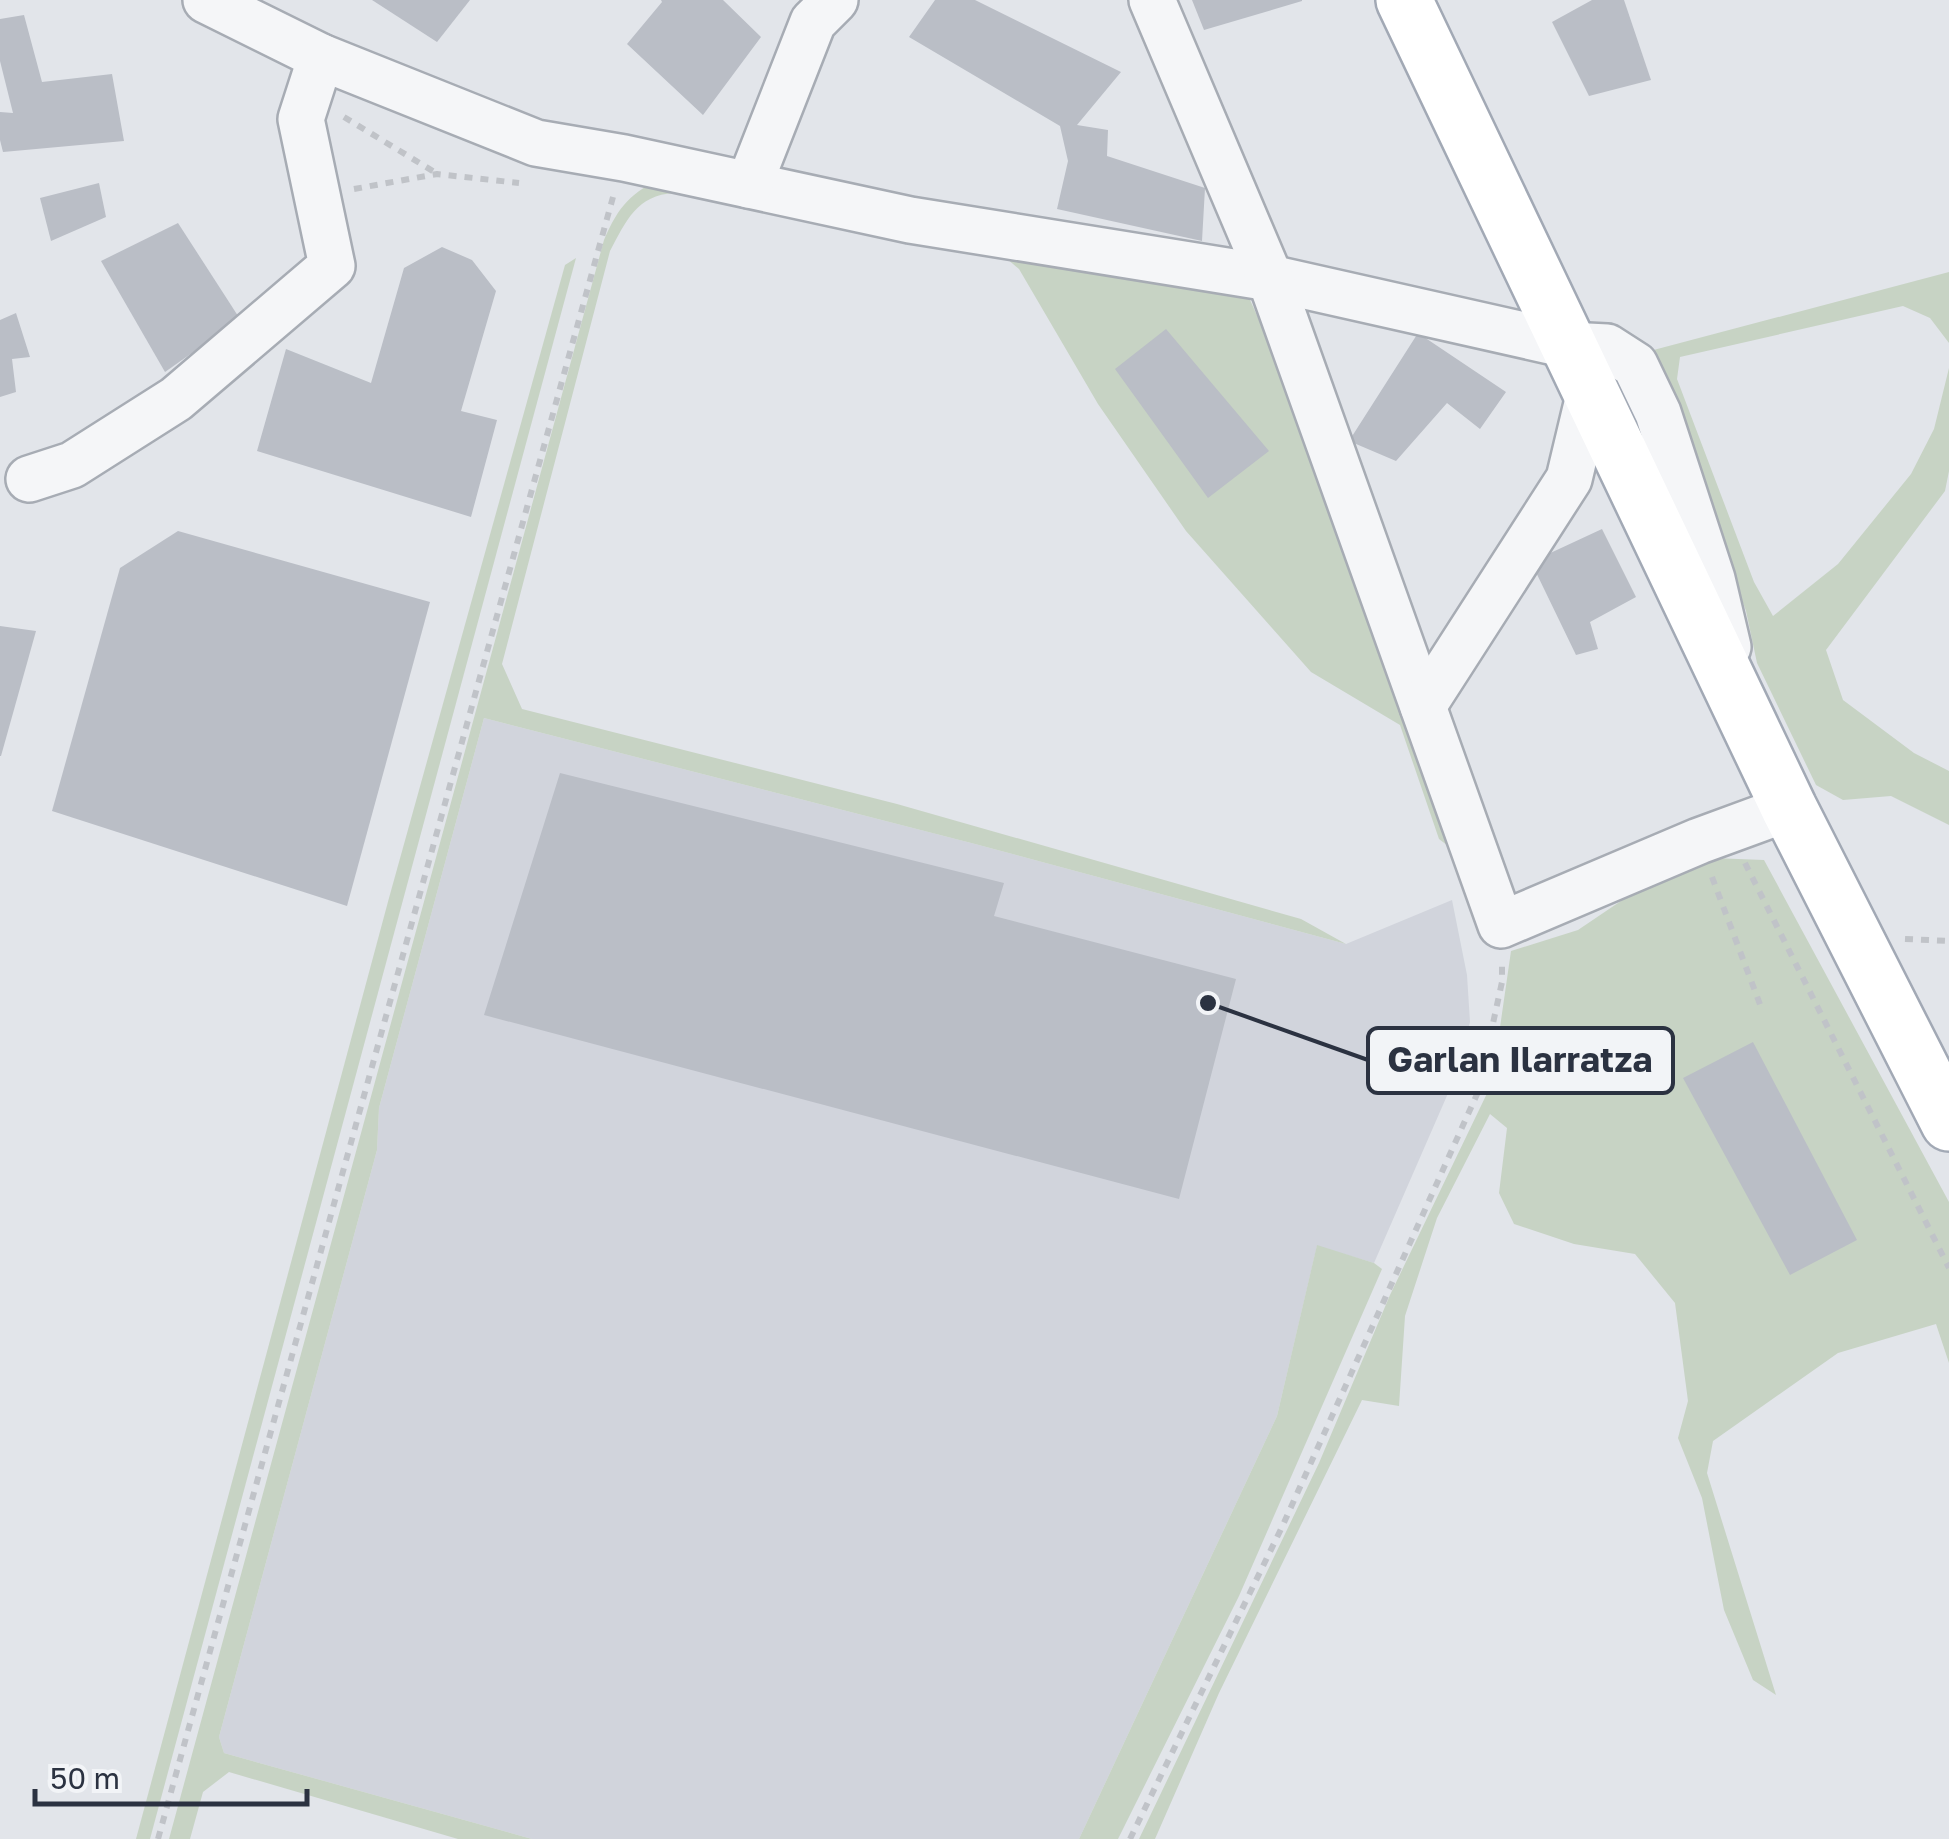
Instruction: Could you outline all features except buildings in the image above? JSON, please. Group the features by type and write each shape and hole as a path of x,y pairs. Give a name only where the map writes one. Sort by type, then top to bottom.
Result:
{"main road":[{"path":"1404,0 1789,808 1949,1123"}],"street":[{"path":"749,185 813,22 835,0"},
{"path":"1152,0 1270,278 1501,925 1714,835 1789,808"},
{"path":"232,6 315,76 536,142 910,220 1270,278 1580,366 1569,479 1422,706"},
{"path":"29,478 72,465 176,399 332,266 301,119 315,76"}],"path":[{"path":"315,76 437,174"},
{"path":"158,1839 624,158"},
{"path":"317,196 437,174 524,184"},
{"path":"1714,835 1761,1007"},
{"path":"1714,835 1949,1268"},
{"path":"1130,1839 1282,1528 1478,1092 1502,982 1501,925"}],"shaded area":[{"path":"484,718 1346,944 1452,900 1467,975 1470,1022 1456,1075 1374,1263 1317,1246 1277,1416 1079,1839 532,1839 224,1753 219,1737 377,1150 379,1108"}],"green space":[{"path":"665,176 1246,291 1282,371 1452,849 1439,839 1400,725 1311,672 1186,531 1098,404 1019,269 999,252 674,193 642,204 610,251 502,664 522,709 897,804 1301,919 1346,944 484,718 379,1108 377,1150 219,1737 224,1753 532,1839 458,1839 229,1772 203,1792 190,1839 169,1839 604,240 627,201"},
{"path":"576,258 150,1839 136,1839 389,898 565,265"},
{"path":"1949,272 1949,343 1930,318 1903,306 1680,357 1677,379 1754,582 1773,616 1838,564 1911,474 1934,429 1949,368 1949,471 1945,491 1826,650 1843,700 1914,753 1949,771 1949,825 1891,796 1843,800 1816,785 1757,663 1746,611 1657,368 1646,352"},
{"path":"1686,857 1764,860 1949,1202 1949,1363 1936,1324 1838,1353 1713,1441 1707,1473 1776,1695 1753,1680 1724,1610 1702,1498 1678,1438 1688,1401 1675,1303 1635,1254 1574,1244 1514,1224 1499,1193 1507,1128 1490,1114 1437,1218 1405,1316 1399,1406 1362,1400 1219,1693 1155,1839 1139,1839 1319,1463 1390,1295 1492,1083 1511,951 1578,930"},
{"path":"1317,1245 1382,1269 1239,1596 1118,1839 1079,1839 1277,1416"}],"place":[{"name":"Garlan Ilarratza","path":"1208,1003"}]}
